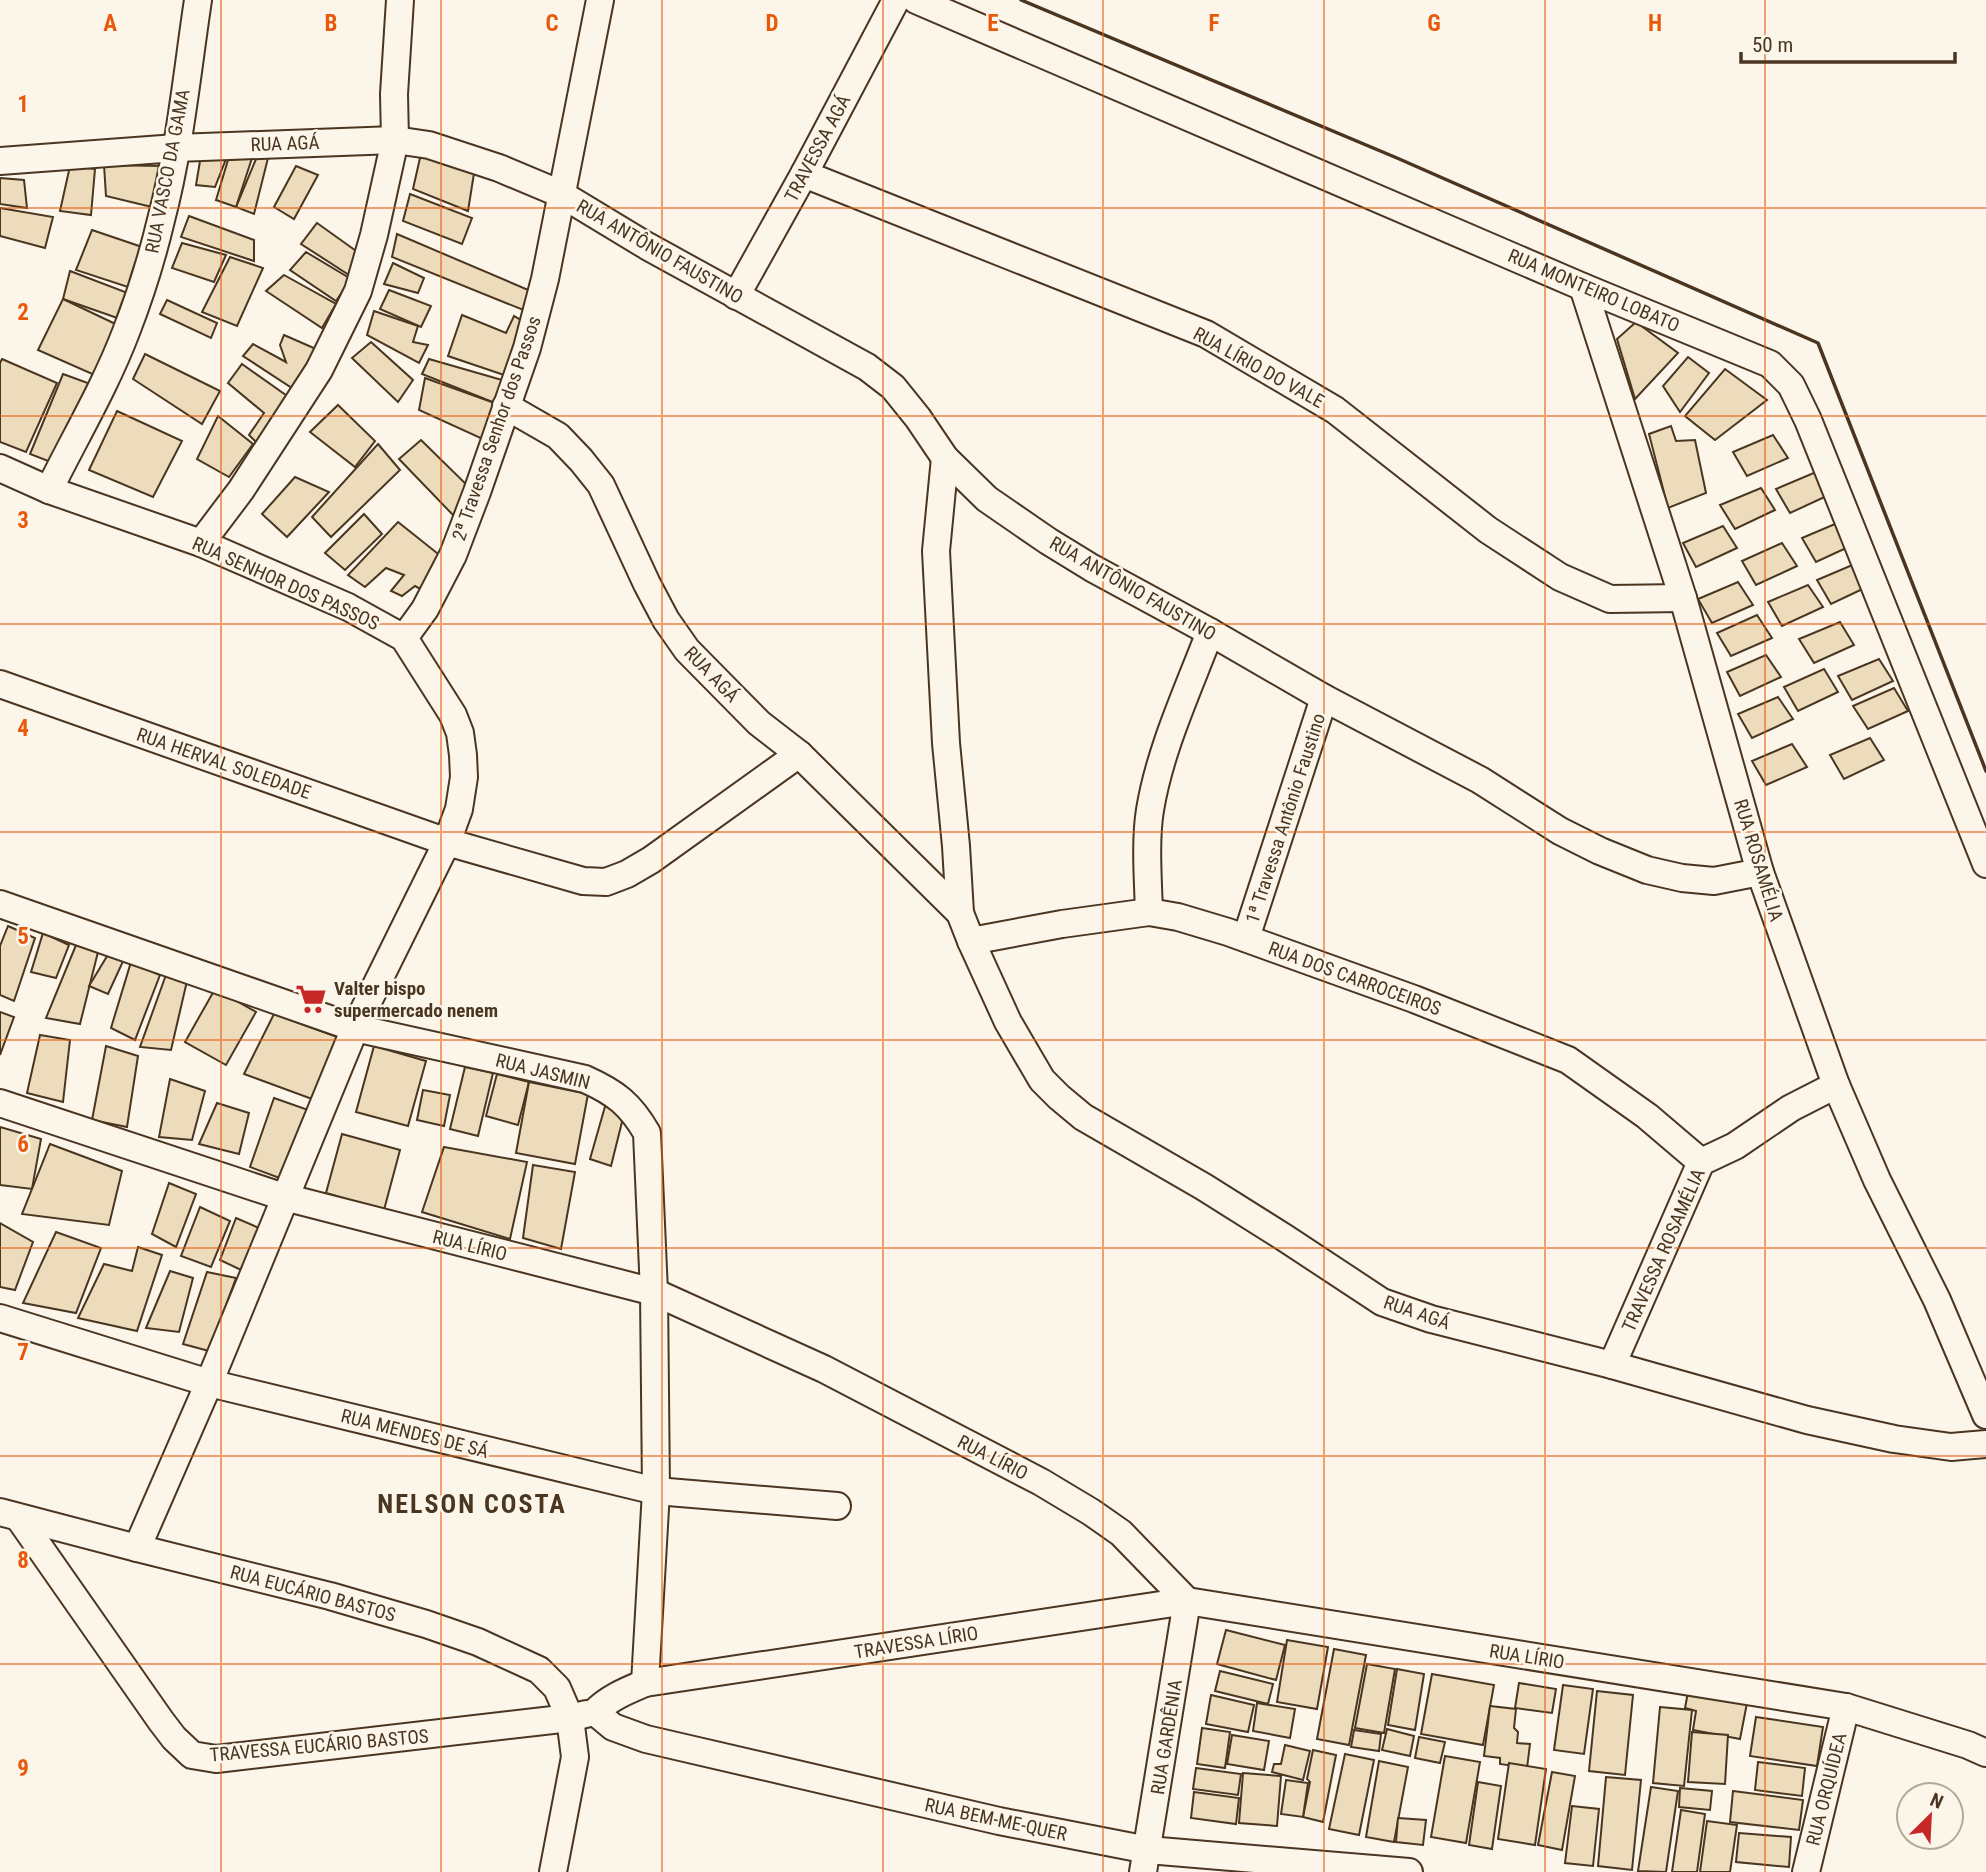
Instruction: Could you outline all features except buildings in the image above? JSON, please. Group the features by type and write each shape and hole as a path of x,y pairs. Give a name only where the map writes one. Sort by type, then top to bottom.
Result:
{"street":[{"name":"RUA VASCO DA GAMA","path":"49,490 107,379 162,220 176,148 198,0"},
{"path":"201,544 241,490 319,370 358,291 374,235 395,140 394,94 400,0"},
{"name":"2ª Travessa Senhor dos Passos","path":"404,638 425,609 453,555 527,348 545,279 600,0"},
{"name":"TRAVESSA AGÁ","path":"736,296 896,0"},
{"name":"RUA MONTEIRO LOBATO","path":"916,0 1583,287 1770,364 1791,385 1808,420 1986,864"},
{"name":"RUA AGÁ","path":"0,161 176,148 395,140 429,145 499,168 561,194"},
{"name":"RUA LÍRIO DO VALE","path":"804,174 1206,334 1335,410 1488,530 1560,577 1610,599 1683,598"},
{"name":"RUA ANTÔNIO FAUSTINO","path":"561,194 647,246 867,367 893,387 945,458 987,499 1092,568 1324,698 1480,780 1560,831 1600,852 1647,870 1682,878 1714,881 1760,872"},
{"name":"RUA ROSAMÉLIA","path":"1583,287 1683,598 1760,872 1836,1084 1877,1180 1937,1300 1986,1415"},
{"name":"RUA AGÁ","path":"506,406 558,436 601,485 647,584 666,620 687,650 759,723 799,754 960,913"},
{"name":"RUA AGÁ","path":"945,458 936,551 946,743 960,913 1009,1022 1042,1080 1083,1117 1204,1187 1382,1302 1431,1320 1612,1365 1807,1420 1894,1439 1951,1447 1986,1444"},
{"name":"RUA SENHOR DOS PASSOS","path":"0,467 49,490 201,544 348,607 404,638 453,715 460,733 463,755 464,777 459,809 447,842 355,1028 209,1382 137,1548"},
{"path":"1149,912 1149,813 1156,779 1210,632"},
{"name":"RUA HERVAL SOLEDADE","path":"0,684 447,842 583,881 606,882 652,860 799,754"},
{"name":"1ª Travessa Antônio Faustino","path":"1246,938 1324,698"},
{"name":"RUA JASMIN","path":"0,904 355,1028 585,1079 604,1087 635,1112 647,1133 654,1292 656,1491 645,1683"},
{"name":"RUA DOS CARROCEIROS","path":"971,941 1062,924 1149,912 1178,917 1246,938 1414,999 1568,1060 1647,1116 1701,1162"},
{"name":"TRAVESSA ROSAMÉLIA","path":"1612,1365 1701,1162 1735,1146 1791,1108 1836,1084"},
{"name":"RUA LÍRIO","path":"0,1103 284,1197 654,1292 824,1369 1041,1482 1121,1533 1187,1601 1846,1707 1986,1753"},
{"name":"RUA MENDES DE SÁ","path":"0,1318 209,1382 656,1491 837,1506"},
{"name":"RUA EUCÁRIO BASTOS","path":"10,1515 330,1596 478,1642 539,1670 582,1715"},
{"name":"TRAVESSA EUCÁRIO BASTOS","path":"10,1515 160,1721 192,1755 216,1759 582,1715"},
{"name":"TRAVESSA LÍRIO","path":"645,1683 1187,1601"},
{"name":"RUA GARDÊNIA","path":"1145,1861 1187,1601"},
{"path":"553,1872 582,1715 645,1683"},
{"name":"RUA ORQUÍDEA","path":"1805,1872 1846,1707"},
{"name":"RUA BEM-ME-QUER","path":"582,1715 646,1739 999,1821 1145,1861 1409,1872"}],"wall":[{"path":"1021,0 1397,158 1818,343 1986,771"}],"place":[{"name":"Valter bispo supermercado nenem","path":"311,999"}],"district":[{"name":"NELSON COSTA","path":"472,1504"}]}
